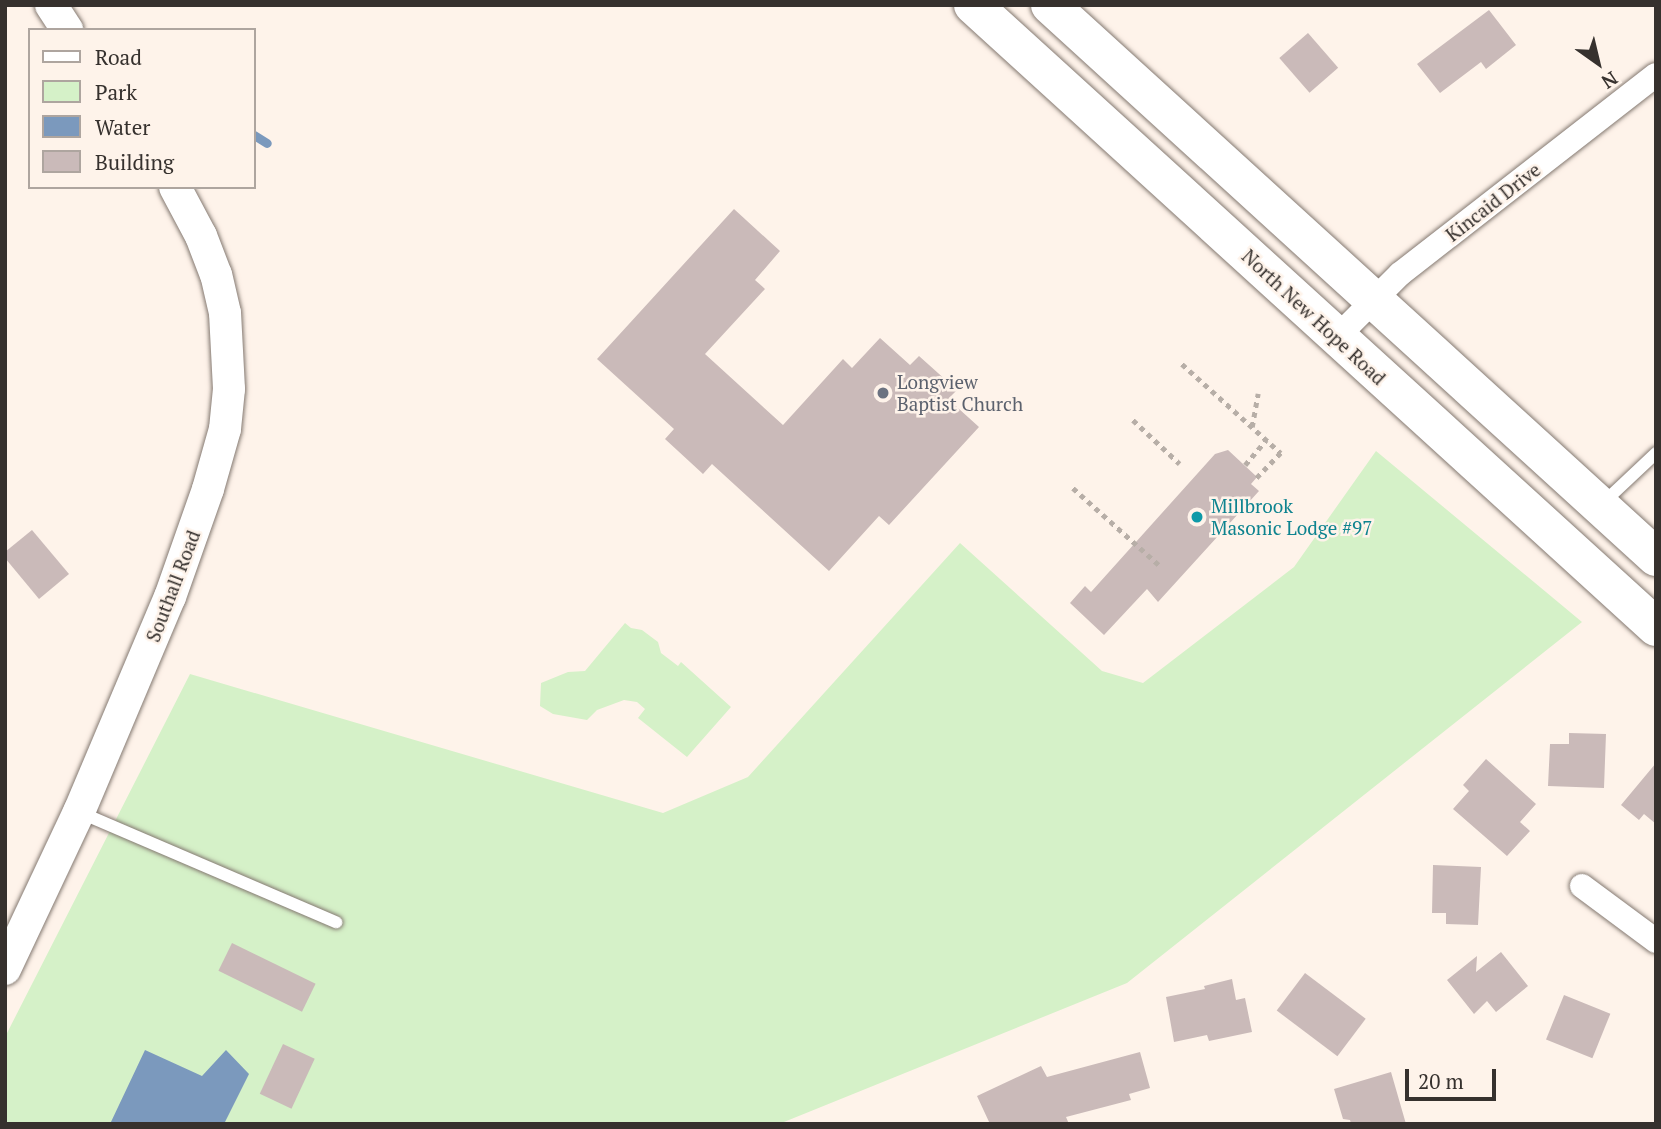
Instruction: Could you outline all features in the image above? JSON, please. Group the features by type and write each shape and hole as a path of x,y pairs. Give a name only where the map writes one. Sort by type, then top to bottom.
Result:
{"main road":[{"name":"North New Hope Road","path":"973,5 1656,627"},
{"path":"1050,5 1656,557"}],"street":[{"path":"51,5 67,28"},
{"name":"Kincaid Drive","path":"1336,337 1400,274 1656,75"},
{"name":"Southall Road","path":"5,969 79,812 170,597 208,489 225,429 229,389 225,313 216,275 201,236 176,189"},
{"path":"1582,886 1656,941"}],"lane":[{"path":"1600,506 1656,453"},
{"path":"79,812 336,922"}],"path":[{"path":"1182,364 1281,453 1254,481"},
{"path":"1252,427 1258,394"},
{"path":"1133,420 1180,464"},
{"path":"1245,465 1266,440"},
{"path":"1073,488 1159,565"}],"green space":[{"path":"1376,451 1582,622 1127,983 779,1124 5,1124 5,1037 190,674 663,813 748,777 960,543 1102,671 1143,683 1294,567"},
{"path":"625,623 631,628 642,630 658,642 661,653 678,666 681,662 731,707 687,757 638,718 645,709 637,702 624,700 597,710 587,720 553,714 540,706 541,683 568,672 585,671"}],"water":[{"path":"145,1050 202,1076 226,1050 249,1074 224,1124 110,1124"}],"building":[{"path":"1489,10 1516,45 1486,69 1481,62 1440,93 1417,64"},
{"path":"1308,33 1338,68 1309,93 1279,58"},
{"name":"Longview Baptist Church","path":"734,209 780,251 755,280 765,289 705,354 783,425 843,359 852,368 880,338 910,365 919,356 957,390 948,399 979,427 889,525 879,516 829,571 712,464 703,474 665,439 674,429 597,359"},
{"name":"Millbrook Masonic Lodge #97","path":"1228,450 1257,477 1251,484 1259,491 1158,602 1147,589 1104,635 1070,603 1085,586 1091,592 1215,454"},
{"path":"32,530 69,574 39,599 5,558 5,552"},
{"path":"1569,733 1606,734 1604,788 1548,786 1550,744 1569,744"},
{"path":"1486,759 1536,804 1520,822 1530,831 1507,856 1453,809 1469,791 1463,785"},
{"path":"1656,763 1656,824 1644,814 1639,820 1621,805"},
{"path":"1433,865 1481,867 1478,925 1446,924 1446,913 1432,913"},
{"path":"232,943 316,984 302,1012 218,971"},
{"path":"1501,952 1528,986 1496,1012 1487,1001 1474,1014 1447,980 1477,956 1476,972"},
{"path":"1305,973 1366,1019 1337,1056 1277,1011"},
{"path":"1232,979 1236,1000 1245,998 1252,1032 1209,1041 1207,1035 1174,1042 1166,997 1205,989 1204,986"},
{"path":"1564,995 1610,1014 1592,1058 1546,1040"},
{"path":"283,1044 315,1059 291,1109 260,1094"},
{"path":"1140,1052 1150,1088 1129,1094 1131,1100 1066,1117 1069,1124 990,1124 977,1096 1041,1066 1047,1077"},
{"path":"1391,1072 1406,1124 1351,1124 1350,1120 1343,1119 1334,1089"}],"waterway":[{"path":"256,136 267,143"}],"place":[{"name":"Longview Baptist Church","path":"883,393"},
{"name":"Millbrook Masonic Lodge #97","path":"1197,517"}]}
